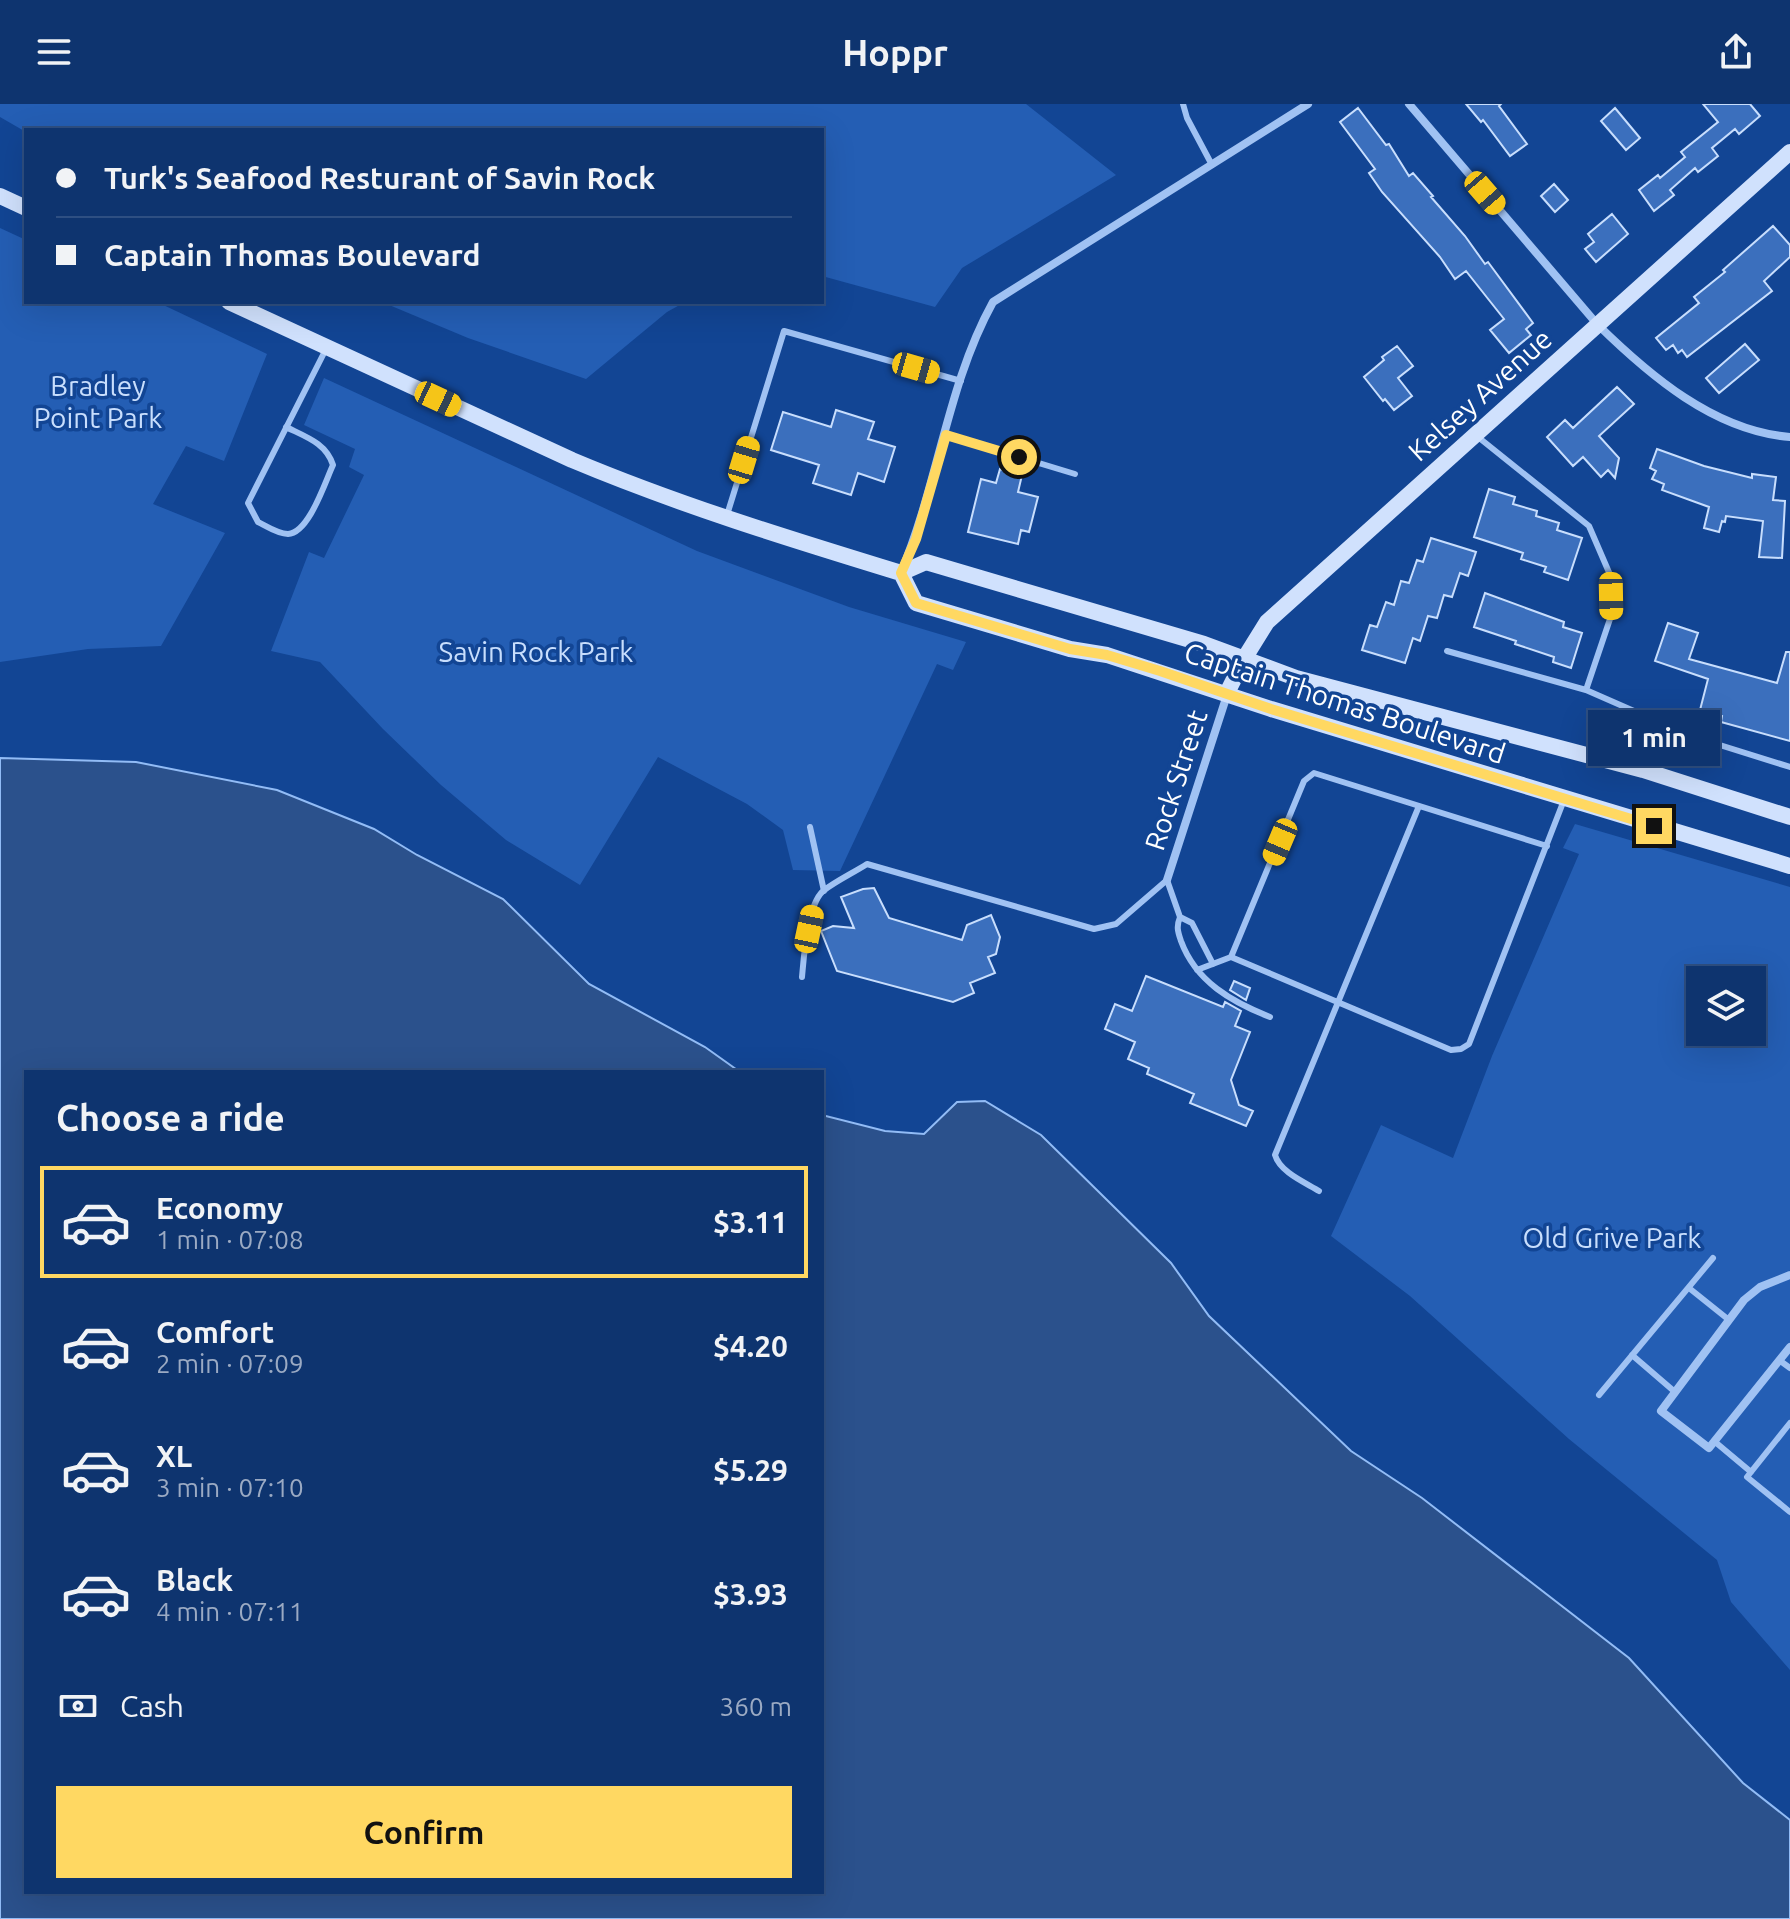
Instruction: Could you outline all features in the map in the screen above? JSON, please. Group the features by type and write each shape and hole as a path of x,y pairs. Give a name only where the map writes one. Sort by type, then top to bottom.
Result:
{"main road":[{"name":"Kelsey Avenue","path":"1227,693 1267,622 1790,152"},
{"path":"0,196 24,207"},
{"name":"Captain Thomas Boulevard","path":"233,304 572,460 726,518 901,573 926,562 1204,644 1296,678 1643,770 1790,817"},
{"name":"Captain Thomas Boulevard","path":"901,573 916,603 1070,649 1107,655 1790,866"}],"street":[{"path":"901,573 916,539 973,338 993,302 1308,104"},
{"path":"1409,104 1597,324 1664,383 1700,407 1738,425 1772,436 1790,437"},
{"name":"Rock Street","path":"1167,880 1227,693"},
{"path":"1790,1275 1760,1287 1744,1300 1661,1411 1709,1448 1790,1347"}],"lane":[{"path":"1183,104 1212,165"},
{"path":"726,518 784,331 961,381"},
{"path":"286,427 322,445 333,465 305,525 296,532 286,534 258,522 248,503 286,427 327,347"},
{"path":"1475,434 1589,526 1611,577 1611,616 1586,690"},
{"path":"946,435 1075,474"},
{"path":"1447,651 1586,690 1691,736 1790,767"},
{"path":"1231,957 1307,776 1314,773 1547,846"},
{"path":"1197,970 1231,957 1451,1050 1461,1049 1469,1044 1565,799"},
{"path":"1319,1191 1278,1163 1275,1155 1419,806"},
{"path":"810,827 824,891"},
{"path":"802,977 817,900 824,891 867,864 1094,929 1116,924 1167,880 1180,917 1176,928 1197,970 1222,994 1270,1017"},
{"path":"1180,917 1192,923 1213,964"},
{"path":"1599,1395 1713,1258"},
{"path":"1689,1288 1729,1320"},
{"path":"1632,1355 1675,1392"},
{"path":"1779,1360 1790,1368"},
{"path":"1790,1423 1747,1477 1790,1512"},
{"path":"1714,1441 1751,1472"}],"green space":[{"path":"0,104 1026,104 1116,175 962,268 935,307 824,277 824,128 24,128 24,131 0,117"},
{"name":"Bradley Point Park","path":"0,228 24,239 24,304 161,304 267,354 224,461 186,446 153,504 225,533 161,646 88,649 0,662"},
{"path":"387,304 681,304 667,312 586,379 468,338"},
{"name":"Savin Rock Park","path":"324,378 697,551 849,607 966,642 953,670 937,664 840,871 793,870 783,830 747,804 658,757 580,885 506,840 441,785 320,662 271,651 309,552 324,558 364,475 349,467 355,449 304,425"},
{"name":"Old Grive Park","path":"1575,824 1790,887 1790,1670 1731,1602 1717,1560 1569,1439 1410,1296 1331,1236 1381,1125 1453,1158 1492,1056 1579,854 1563,848"}],"shaded area":[{"path":"0,758 136,762 277,790 374,829 503,899 589,984 705,1047 737,1070 24,1070 24,1894 824,1894 824,1116 885,1131 924,1134 957,1102 985,1101 1041,1135 1171,1263 1209,1316 1351,1451 1422,1498 1629,1658 1743,1783 1790,1820 1790,1919 0,1919"}],"building":[{"path":"1466,104 1501,104 1499,106 1527,144 1510,156 1483,120 1481,122"},
{"path":"1703,104 1750,104 1760,116 1739,134 1735,129 1712,148 1718,156 1698,172 1695,168 1670,190 1674,195 1654,211 1639,190 1658,175 1660,178 1685,157 1681,152 1718,122"},
{"path":"1358,108 1386,145 1389,144 1409,176 1413,173 1485,264 1488,262 1533,323 1526,329 1531,335 1509,353 1490,330 1504,319 1466,271 1455,279 1369,173 1375,169 1340,122"},
{"path":"1615,108 1640,138 1626,150 1601,121"},
{"path":"1554,184 1568,200 1555,212 1541,196"},
{"path":"1612,214 1628,234 1596,262 1585,249 1594,242 1588,234"},
{"path":"1773,226 1790,245 1790,257 1764,281 1772,291 1687,357 1682,350 1678,353 1673,345 1666,350 1656,338 1699,303 1694,297"},
{"path":"1745,344 1759,360 1719,393 1706,378"},
{"path":"1397,346 1413,366 1398,378 1412,396 1394,410 1364,377"},
{"path":"1617,387 1634,404 1599,436 1619,458 1615,478 1608,470 1601,477 1583,457 1573,466 1547,437 1565,420 1573,428"},
{"path":"836,410 874,422 868,439 895,447 884,482 858,473 851,495 813,483 819,465 771,450 783,412 831,427"},
{"path":"1657,449 1704,466 1752,478 1752,474 1776,477 1773,500 1785,501 1782,558 1759,557 1763,521 1726,516 1719,532 1704,528 1709,507 1662,490 1664,484 1652,479 1656,471 1650,468"},
{"path":"1000,469 1022,475 1018,492 1038,497 1029,532 1021,530 1018,544 968,532 981,479 996,483"},
{"path":"1489,489 1515,497 1513,504 1537,511 1536,516 1559,523 1557,530 1582,538 1568,580 1544,572 1546,567 1521,559 1523,553 1474,537"},
{"path":"1431,538 1476,552 1468,576 1460,573 1452,597 1444,595 1437,618 1428,616 1420,641 1413,638 1405,663 1362,650 1370,625 1377,627 1386,602 1394,605 1401,581 1409,583 1417,560 1423,562"},
{"path":"1485,593 1564,622 1563,627 1582,633 1571,668 1553,662 1554,657 1474,627"},
{"path":"1668,623 1698,633 1689,659 1777,683 1786,652 1790,652 1790,741 1721,722 1722,716 1700,710 1708,679 1655,661"},
{"path":"874,888 889,918 962,940 967,925 991,915 1000,937 996,954 988,957 995,973 970,983 974,993 953,1002 837,971 821,931 833,926 854,928 841,897"},
{"path":"1146,976 1223,1007 1225,1002 1241,1011 1235,1026 1250,1032 1231,1080 1239,1105 1253,1111 1246,1126 1190,1103 1194,1094 1147,1074 1149,1068 1128,1059 1135,1042 1105,1029 1115,1004 1132,1011"},
{"path":"1234,981 1250,988 1246,1000 1230,990"}],"route":[{"path":"1019,457 946,435 916,539 901,573 916,603 1070,649 1107,655 1160,671 1271,709 1654,826"}]}
